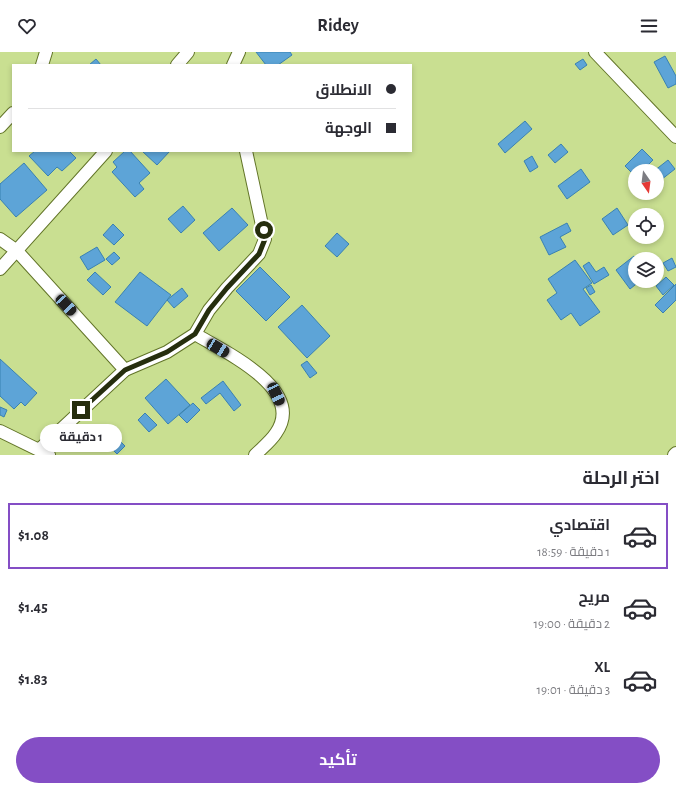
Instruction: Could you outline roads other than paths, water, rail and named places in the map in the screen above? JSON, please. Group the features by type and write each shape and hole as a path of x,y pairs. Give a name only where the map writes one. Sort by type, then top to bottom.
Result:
{"street":[{"path":"42,64 46,52"},
{"path":"178,64 188,52"},
{"path":"233,64 239,52"},
{"path":"595,52 676,137"},
{"path":"0,127 12,114"},
{"path":"0,269 105,152"},
{"path":"2,435 45,452 125,370 167,352 195,334 209,310 227,288 259,254 265,239 246,152"},
{"path":"0,239 16,251 125,370"},
{"path":"195,334 252,368 272,385 280,402 282,416 277,432 255,455"}]}
